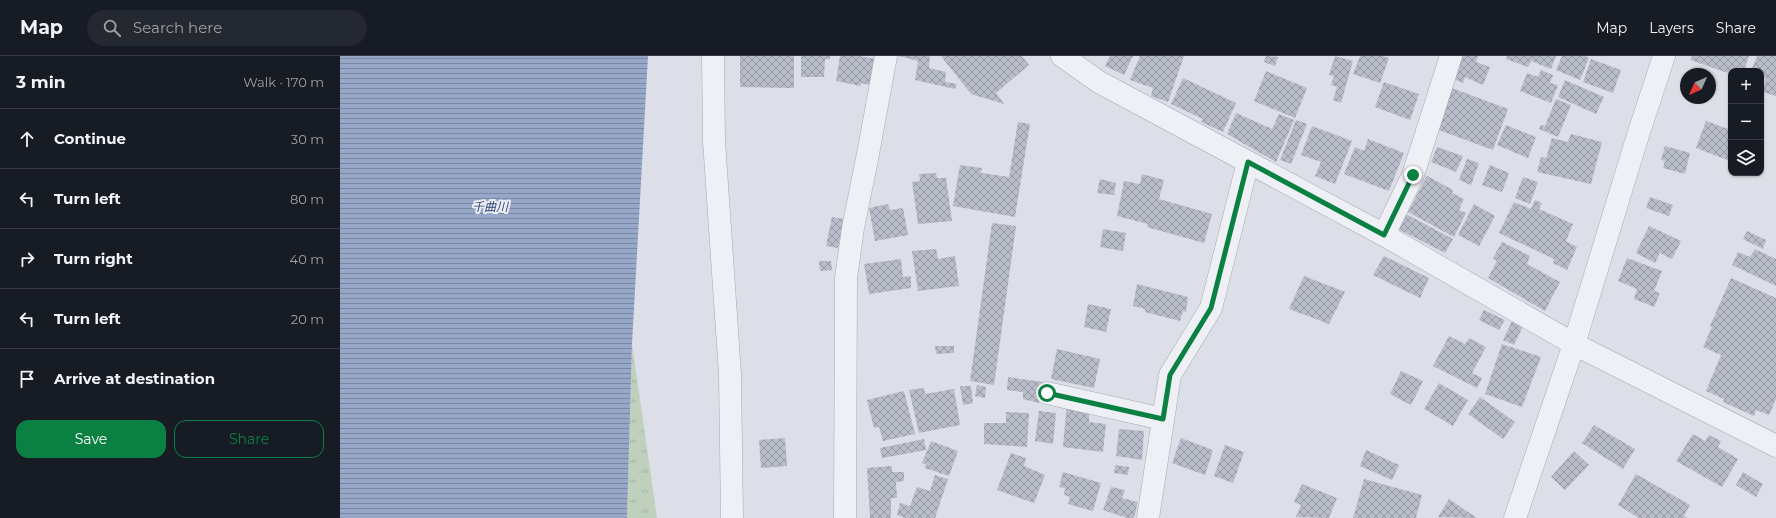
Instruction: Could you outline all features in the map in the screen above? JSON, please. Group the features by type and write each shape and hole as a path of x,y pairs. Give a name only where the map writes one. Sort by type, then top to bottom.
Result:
{"street":[{"path":"713,56 714,141 730,374 732,518"},
{"path":"845,518 846,278 853,228 886,56"},
{"path":"1062,56 1099,82 1384,235 1574,344 1776,446"},
{"path":"1384,235 1413,175 1451,56"},
{"path":"1515,518 1574,344 1664,56"},
{"path":"1148,518 1170,375 1211,308 1248,162"},
{"path":"1047,393 1163,419"}],"green space":[{"path":"632,344 657,518 627,518"}],"water":[{"name":"千曲川","path":"340,56 648,56 632,344 627,518 340,518"}],"building":[{"path":"740,56 794,56 794,88 740,87"},
{"path":"801,56 830,56 830,59 825,59 824,77 801,77"},
{"path":"840,56 859,56 877,59 873,86 861,83 861,86 836,81"},
{"path":"899,56 930,56 929,68 946,72 945,82 957,84 955,89 915,80 918,61"},
{"path":"941,56 1022,56 1029,65 996,93 1004,104 971,94"},
{"path":"1110,56 1133,56 1124,75 1105,66"},
{"path":"1140,56 1184,56 1168,102 1151,96 1153,88 1130,80"},
{"path":"1266,56 1278,57 1275,66 1264,62"},
{"path":"1335,56 1353,61 1341,103 1333,100 1337,87 1331,85 1334,76 1329,75"},
{"path":"1360,56 1383,56 1389,58 1380,83 1353,74"},
{"path":"1461,56 1478,56 1476,62 1490,67 1483,85 1465,77 1463,83 1454,79"},
{"path":"1507,56 1556,56 1551,69 1531,61 1528,67 1506,59"},
{"path":"1562,56 1586,56 1589,58 1580,80 1556,70"},
{"path":"1692,56 1749,56 1745,68 1728,68 1728,73 1690,60"},
{"path":"1757,56 1776,56 1776,96 1764,92 1766,78 1764,78 1764,68 1752,68"},
{"path":"1591,59 1621,70 1613,93 1583,82"},
{"path":"1541,70 1553,75 1550,83 1558,85 1551,103 1520,91 1527,73 1538,77"},
{"path":"1266,71 1307,88 1295,118 1254,101"},
{"path":"1183,78 1236,103 1223,132 1201,122 1203,119 1171,104"},
{"path":"1565,80 1604,97 1596,114 1558,97"},
{"path":"1384,82 1419,94 1410,120 1375,107"},
{"path":"1452,88 1508,109 1493,150 1436,129"},
{"path":"1556,99 1571,105 1558,137 1539,129 1541,125 1545,126"},
{"path":"1236,113 1272,129 1279,114 1294,120 1276,162 1227,134"},
{"path":"1296,120 1307,124 1291,164 1280,160"},
{"path":"1706,121 1728,129 1728,160 1696,148"},
{"path":"1018,122 1030,124 1015,217 953,206 960,165 982,168 981,173 1009,177"},
{"path":"1506,125 1536,137 1528,158 1497,145"},
{"path":"1312,126 1352,141 1335,184 1315,176 1321,162 1301,155"},
{"path":"1571,134 1602,142 1591,184 1537,172 1541,157 1546,158 1552,138 1568,142"},
{"path":"1368,139 1404,153 1389,191 1344,174 1355,147 1364,151"},
{"path":"1665,146 1690,153 1685,174 1663,168 1665,161 1661,160"},
{"path":"1437,147 1463,156 1456,172 1431,162"},
{"path":"1467,159 1479,163 1471,185 1459,180"},
{"path":"1490,165 1509,173 1502,192 1482,185"},
{"path":"936,173 937,178 946,178 952,221 918,224 912,182 920,181 919,174"},
{"path":"1142,174 1164,180 1159,199 1212,214 1204,243 1147,227 1148,224 1117,216 1124,181 1140,184"},
{"path":"1427,176 1453,190 1452,193 1464,199 1459,210 1466,213 1454,237 1408,212"},
{"path":"1523,177 1538,182 1530,204 1515,198"},
{"path":"1100,179 1116,183 1114,195 1097,193"},
{"path":"1650,197 1673,205 1669,216 1646,208"},
{"path":"1535,200 1542,203 1539,209 1573,224 1566,241 1577,247 1567,270 1553,263 1554,259 1499,233 1514,202 1531,209"},
{"path":"888,204 890,210 903,208 908,235 875,241 869,208"},
{"path":"1474,204 1495,216 1479,246 1458,235"},
{"path":"1406,214 1453,239 1445,253 1398,229"},
{"path":"832,217 844,219 838,248 826,246"},
{"path":"992,223 1016,226 994,385 970,381"},
{"path":"1649,226 1681,241 1672,259 1660,253 1655,263 1636,253"},
{"path":"1103,229 1126,233 1123,251 1100,247"},
{"path":"1747,231 1766,240 1763,249 1743,239"},
{"path":"1502,242 1530,256 1527,264 1560,282 1545,311 1488,278 1497,261 1493,258"},
{"path":"936,249 938,259 955,256 959,286 918,291 912,251"},
{"path":"1755,249 1776,259 1776,286 1732,265 1738,252 1750,257"},
{"path":"1384,256 1429,278 1420,298 1373,275"},
{"path":"1627,258 1662,271 1654,291 1660,293 1654,307 1634,299 1637,289 1618,281"},
{"path":"901,259 903,277 911,276 911,288 869,294 864,264"},
{"path":"819,261 831,261 832,270 820,271"},
{"path":"1304,276 1345,292 1329,324 1289,309"},
{"path":"1731,278 1776,298 1776,399 1769,415 1756,410 1754,416 1723,402 1724,399 1706,391 1721,355 1703,347 1712,327 1710,326"},
{"path":"1137,284 1188,297 1186,312 1183,311 1180,321 1145,312 1145,309 1133,306"},
{"path":"1088,304 1111,309 1106,332 1084,327"},
{"path":"1484,310 1505,320 1499,330 1479,320"},
{"path":"1512,321 1523,326 1514,345 1503,340"},
{"path":"1449,336 1465,344 1469,338 1486,347 1472,373 1482,378 1477,388 1433,366"},
{"path":"1502,344 1541,357 1522,407 1485,394"},
{"path":"935,346 954,346 954,353 936,354"},
{"path":"1057,349 1100,359 1094,388 1051,379"},
{"path":"1401,371 1423,381 1411,405 1390,394"},
{"path":"1008,377 1043,382 1039,403 1023,399 1023,392 1007,390"},
{"path":"1439,383 1468,400 1453,426 1424,409"},
{"path":"977,385 986,387 985,398 975,396"},
{"path":"960,386 971,386 973,403 963,405"},
{"path":"924,388 925,394 954,389 960,425 919,433 909,390"},
{"path":"904,391 915,434 883,441 879,427 874,428 867,400"},
{"path":"1480,397 1515,422 1503,439 1468,414"},
{"path":"1067,401 1089,410 1089,422 1106,424 1103,452 1063,447"},
{"path":"1039,411 1056,413 1053,444 1035,441"},
{"path":"1006,412 1029,413 1027,447 984,444 984,423 1006,423"},
{"path":"1594,425 1635,449 1623,469 1582,443"},
{"path":"1119,429 1144,431 1142,460 1116,456"},
{"path":"1693,434 1705,441 1709,435 1721,441 1718,447 1738,459 1722,487 1676,461"},
{"path":"785,438 787,466 761,468 759,440"},
{"path":"1181,438 1213,450 1205,475 1172,463"},
{"path":"924,439 926,450 882,458 880,448"},
{"path":"931,441 958,451 949,476 925,468 926,464 922,463"},
{"path":"1225,445 1244,452 1233,483 1214,476"},
{"path":"1366,450 1399,465 1392,480 1360,466"},
{"path":"1574,451 1589,465 1565,490 1551,477"},
{"path":"1011,453 1026,458 1024,466 1045,475 1034,503 997,490"},
{"path":"1115,465 1129,467 1128,475 1114,473"},
{"path":"892,466 892,472 904,472 904,481 896,482 897,498 891,498 891,518 870,518 867,468"},
{"path":"1063,472 1101,483 1093,511 1068,504 1070,497 1064,495 1065,488 1059,487"},
{"path":"1743,472 1763,484 1756,497 1736,485"},
{"path":"1636,474 1690,505 1684,516 1687,518 1639,518 1618,505"},
{"path":"935,475 948,479 935,518 906,518 897,515 900,503 910,506 917,487 930,491"},
{"path":"1364,479 1422,495 1416,518 1353,518"},
{"path":"1302,484 1337,498 1329,518 1296,517 1301,505 1294,502"},
{"path":"1111,487 1125,490 1122,498 1138,502 1134,518 1127,518 1103,510"},
{"path":"1449,499 1477,518 1438,517"}],"route":[{"path":"1047,393 1163,419 1170,375 1211,308 1248,162 1384,235 1413,175"}]}
